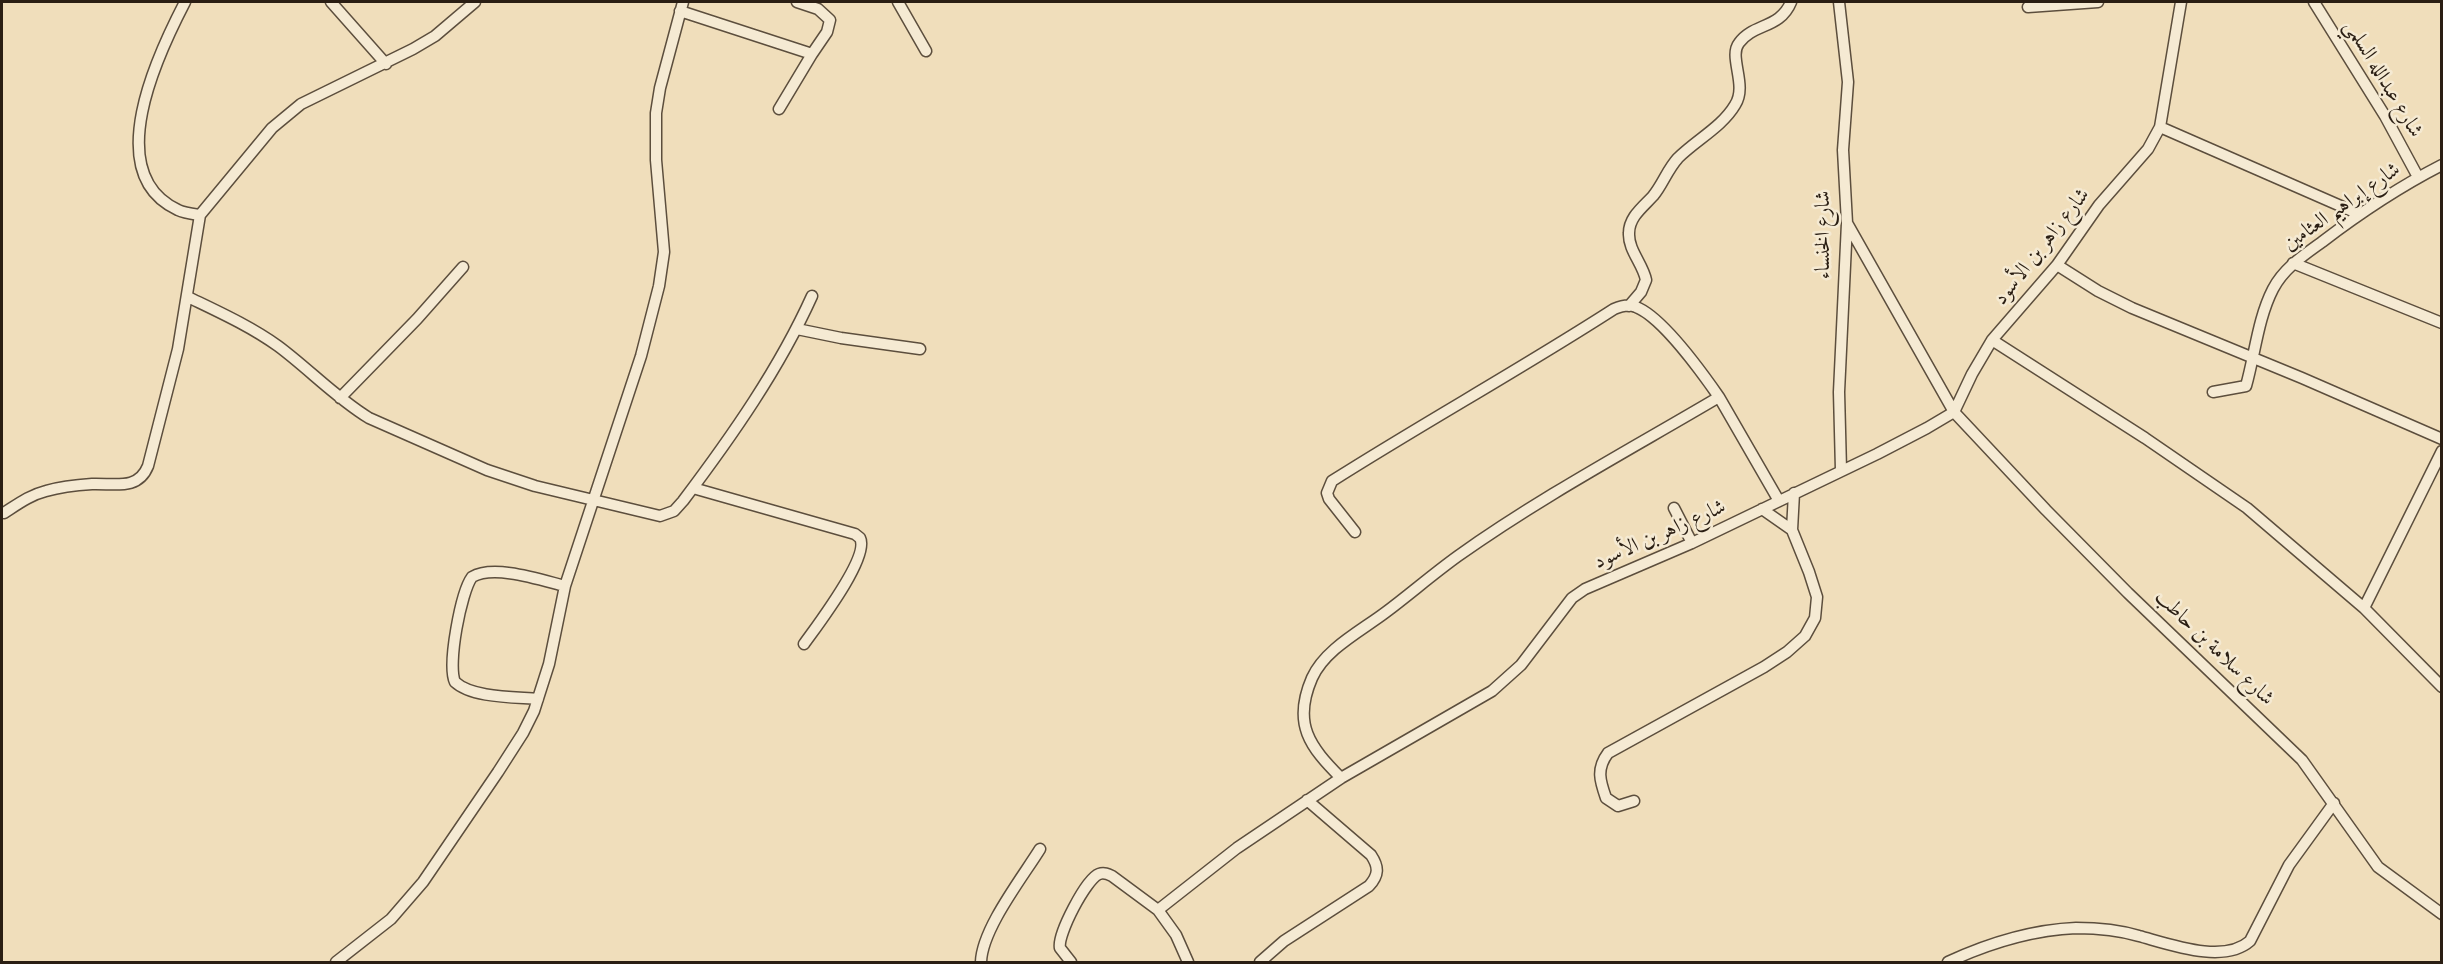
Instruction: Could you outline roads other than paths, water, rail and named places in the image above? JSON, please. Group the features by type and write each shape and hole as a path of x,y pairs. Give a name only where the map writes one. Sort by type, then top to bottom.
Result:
{"street":[{"path":"185,2 153,68 139,130 139,153 144,175 160,198 178,210 200,215"},
{"path":"331,2 386,64"},
{"path":"4,513 27,498 45,491 92,484 127,484 137,481 145,473 174,365 188,297 200,215 272,128 302,104 386,64 435,36 475,2"},
{"path":"779,109 827,32 830,20 818,9 797,2"},
{"path":"898,2 926,51"},
{"path":"1629,306 1641,292 1646,280 1629,243 1630,223 1657,192 1671,166 1723,120 1737,103 1741,83 1736,54 1739,42 1778,21 1791,2"},
{"name":"شارع الخنساء","path":"1839,2 1848,82 1843,150 1847,223 1839,392 1841,470"},
{"path":"2028,7 2098,2"},
{"name":"شارع زاهر بن الأسود","path":"1158,910 1237,848 1307,800 1492,691 1521,665 1578,594 1762,510 1927,428 1954,412 1972,374 1992,340 2057,265 2099,205 2148,148 2160,127 2181,2"},
{"name":"شارع عبدالله السلمي","path":"2314,2 2385,116 2418,177"},
{"path":"336,963 391,919 423,882 524,733 538,699 549,664 566,586 641,356 663,268 663,231 656,160 656,113 681,6 812,54"},
{"path":"2160,127 2359,214"},
{"name":"شارع إبراهيم العثامين","path":"2213,392 2244,387 2269,297 2281,276 2293,263 2359,214 2418,177 2442,165"},
{"name":"شارع سلامة بن حاطب","path":"1847,223 1954,412 2128,593 2302,760 2334,803 2353,835 2378,867 2442,914"},
{"path":"2293,263 2442,323"},
{"path":"2057,265 2098,291 2132,308 2253,357 2442,439"},
{"path":"340,398 411,326 463,267"},
{"path":"188,297 232,318 266,338 340,398 369,418 470,463 535,486 650,515 666,516 674,511 693,488 777,364 812,296"},
{"path":"1355,532 1329,499 1327,493 1332,481 1402,437 1492,386 1614,309 1629,306 1643,311 1671,337 1702,372 1779,501"},
{"path":"797,329 841,338 920,349"},
{"path":"1992,340 2145,438 2247,508 2364,608 2442,687"},
{"path":"1341,778 1322,759 1307,737 1304,708 1313,676 1332,653 1360,629 1385,613 1458,556 1533,506 1719,397"},
{"path":"2364,608 2442,451"},
{"path":"693,488 855,534 860,538 862,548 853,569 804,644"},
{"path":"1634,801 1618,806 1606,798 1599,772 1608,753 1764,667 1787,652 1811,628 1815,618 1817,597 1792,530 1794,493"},
{"path":"1674,508 1692,543"},
{"path":"1762,510 1792,530"},
{"path":"538,699 478,693 455,682 452,664 465,590 472,578 489,572 525,576 566,586"},
{"path":"1260,963 1284,941 1369,886 1377,872 1376,862 1371,855 1307,800"},
{"path":"1948,963 1987,945 2014,936 2075,928 2123,932 2197,954 2215,957 2236,953 2244,949 2250,941 2289,865 2334,803"},
{"path":"981,963 982,952 989,933 1040,849"},
{"path":"1071,963 1060,948 1062,932 1087,886 1097,875 1107,873 1158,910 1176,935 1188,963"}]}
